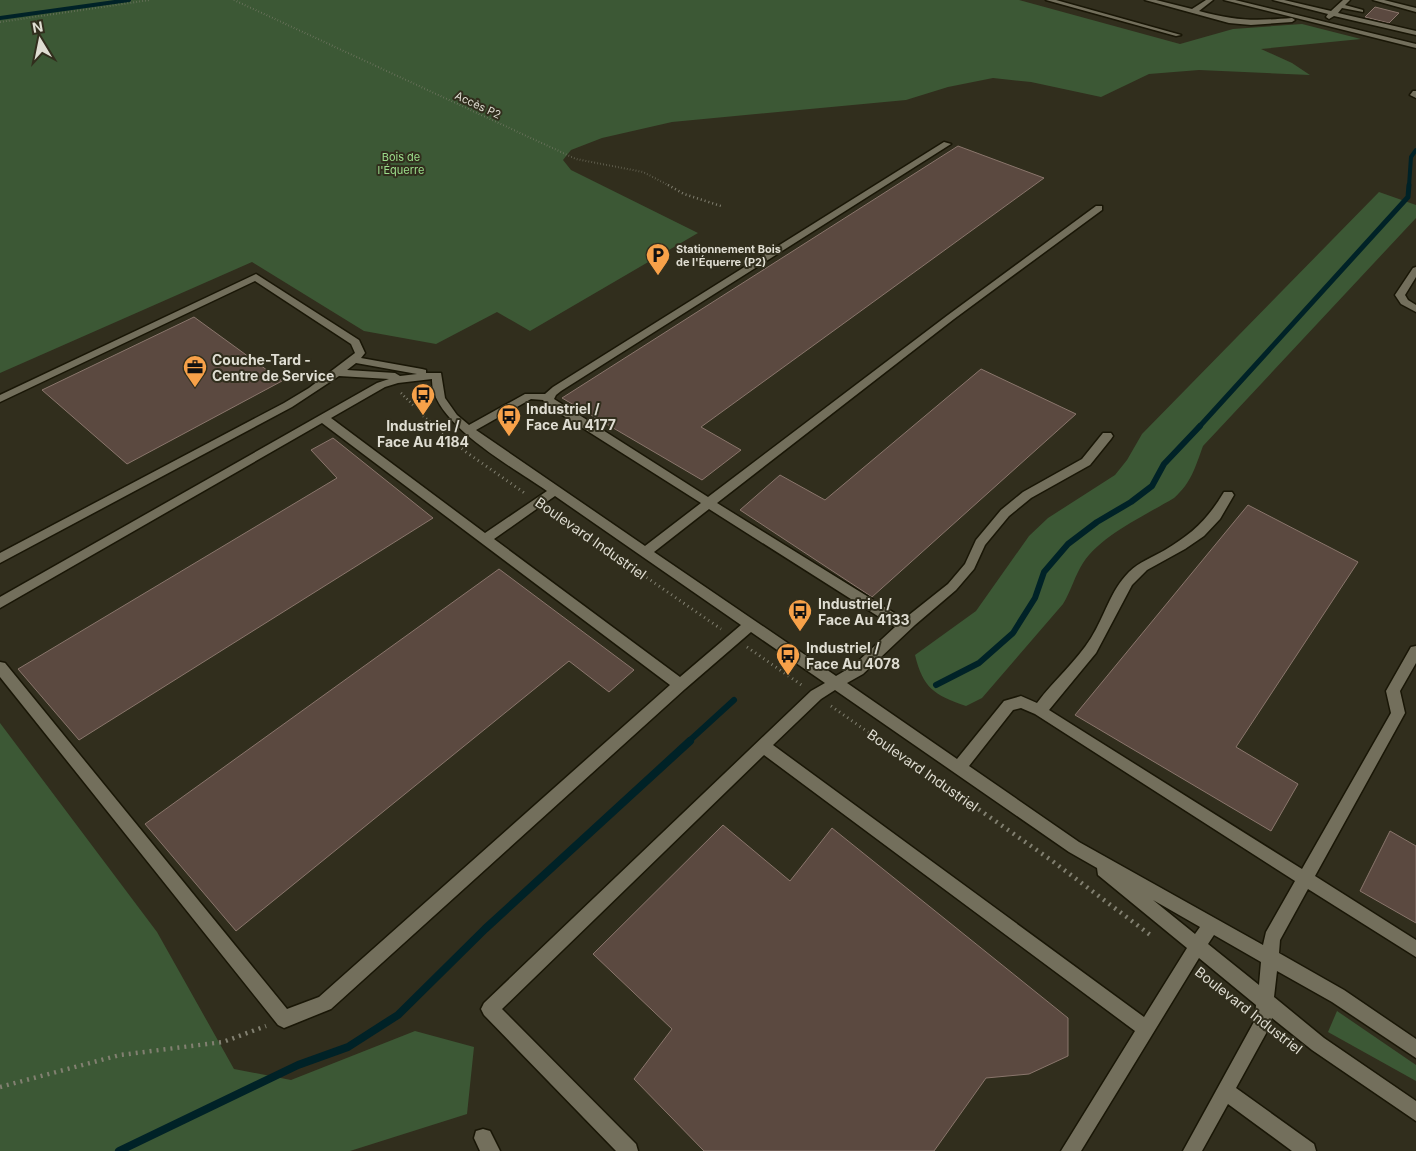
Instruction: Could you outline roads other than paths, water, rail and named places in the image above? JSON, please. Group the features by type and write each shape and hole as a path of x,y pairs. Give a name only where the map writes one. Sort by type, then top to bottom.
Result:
{"street":[{"path":"1050,0 1178,35"},
{"path":"1150,0 1215,18 1248,15 1305,19 1416,46"},
{"path":"1173,6 1181,0"},
{"path":"1193,12 1210,0"},
{"path":"1278,0 1416,33"},
{"path":"1304,7 1312,0"},
{"path":"1321,23 1347,0"},
{"path":"1376,0 1414,8"},
{"path":"1230,3 1248,15 1305,19"},
{"path":"1341,6 1362,10"},
{"path":"1215,18 1221,13"},
{"path":"468,430 524,398 535,395 548,397 947,144"},
{"path":"645,552 930,333 1099,208"},
{"path":"1416,270 1400,295 1404,302 1416,309"},
{"path":"0,399 256,277 355,342 360,352 354,360 337,373 288,405 0,558"},
{"path":"354,360 437,375"},
{"path":"337,373 383,377 437,375"},
{"path":"0,603 381,385 397,380 437,375"},
{"name":"Boulevard Industriel","path":"437,375 436,386 441,400 449,412 468,430 555,491 1074,846 1338,996 1416,1049"},
{"path":"548,397 552,404 904,626"},
{"path":"323,418 680,685"},
{"path":"629,1151 490,1008 816,695 858,670 904,626 941,597 970,566 980,543 1005,513 1027,496 1086,462 1107,436"},
{"path":"485,539 555,491"},
{"path":"1040,710 1090,651 1105,624 1117,594 1124,584 1143,566 1183,545 1205,528 1221,510 1228,495"},
{"path":"0,667 284,1019 325,1003 680,685 750,625"},
{"path":"1192,1151 1262,1022 1272,938 1398,713 1393,691 1416,651"},
{"path":"959,768 1009,705 1022,702 1040,710 1044,715 1416,949"},
{"path":"762,746 1146,1029"},
{"name":"Boulevard Industriel","path":"1074,846 1318,1044 1416,1112"},
{"path":"1070,1151 1211,924"},
{"path":"1225,1091 1306,1151"}],"waterway":[{"path":"0,18 129,0"},
{"path":"1409,186 1411,157 1416,150"},
{"path":"1199,427 1408,197 1409,185"},
{"path":"936,685 979,663 1013,633 1035,598 1044,572 1068,544 1097,522 1131,502 1152,486 1164,464 1200,426"},
{"path":"688,742 734,700"},
{"path":"119,1151 298,1065 348,1047 398,1015 485,929 690,741"}],"place":[{"name":"Stationnement Bois de l'Équerre (P2)","path":"658,276"},
{"name":"Couche-Tard - Centre de Service","path":"195,388"},
{"name":"Industriel / Face Au 4184","path":"423,416"},
{"name":"Industriel / Face Au 4177","path":"509,437"},
{"name":"Industriel / Face Au 4133","path":"800,632"},
{"name":"Industriel / Face Au 4078","path":"788,676"}],"park label":[{"name":"Bois de l'Équerre","path":"401,163"}]}
